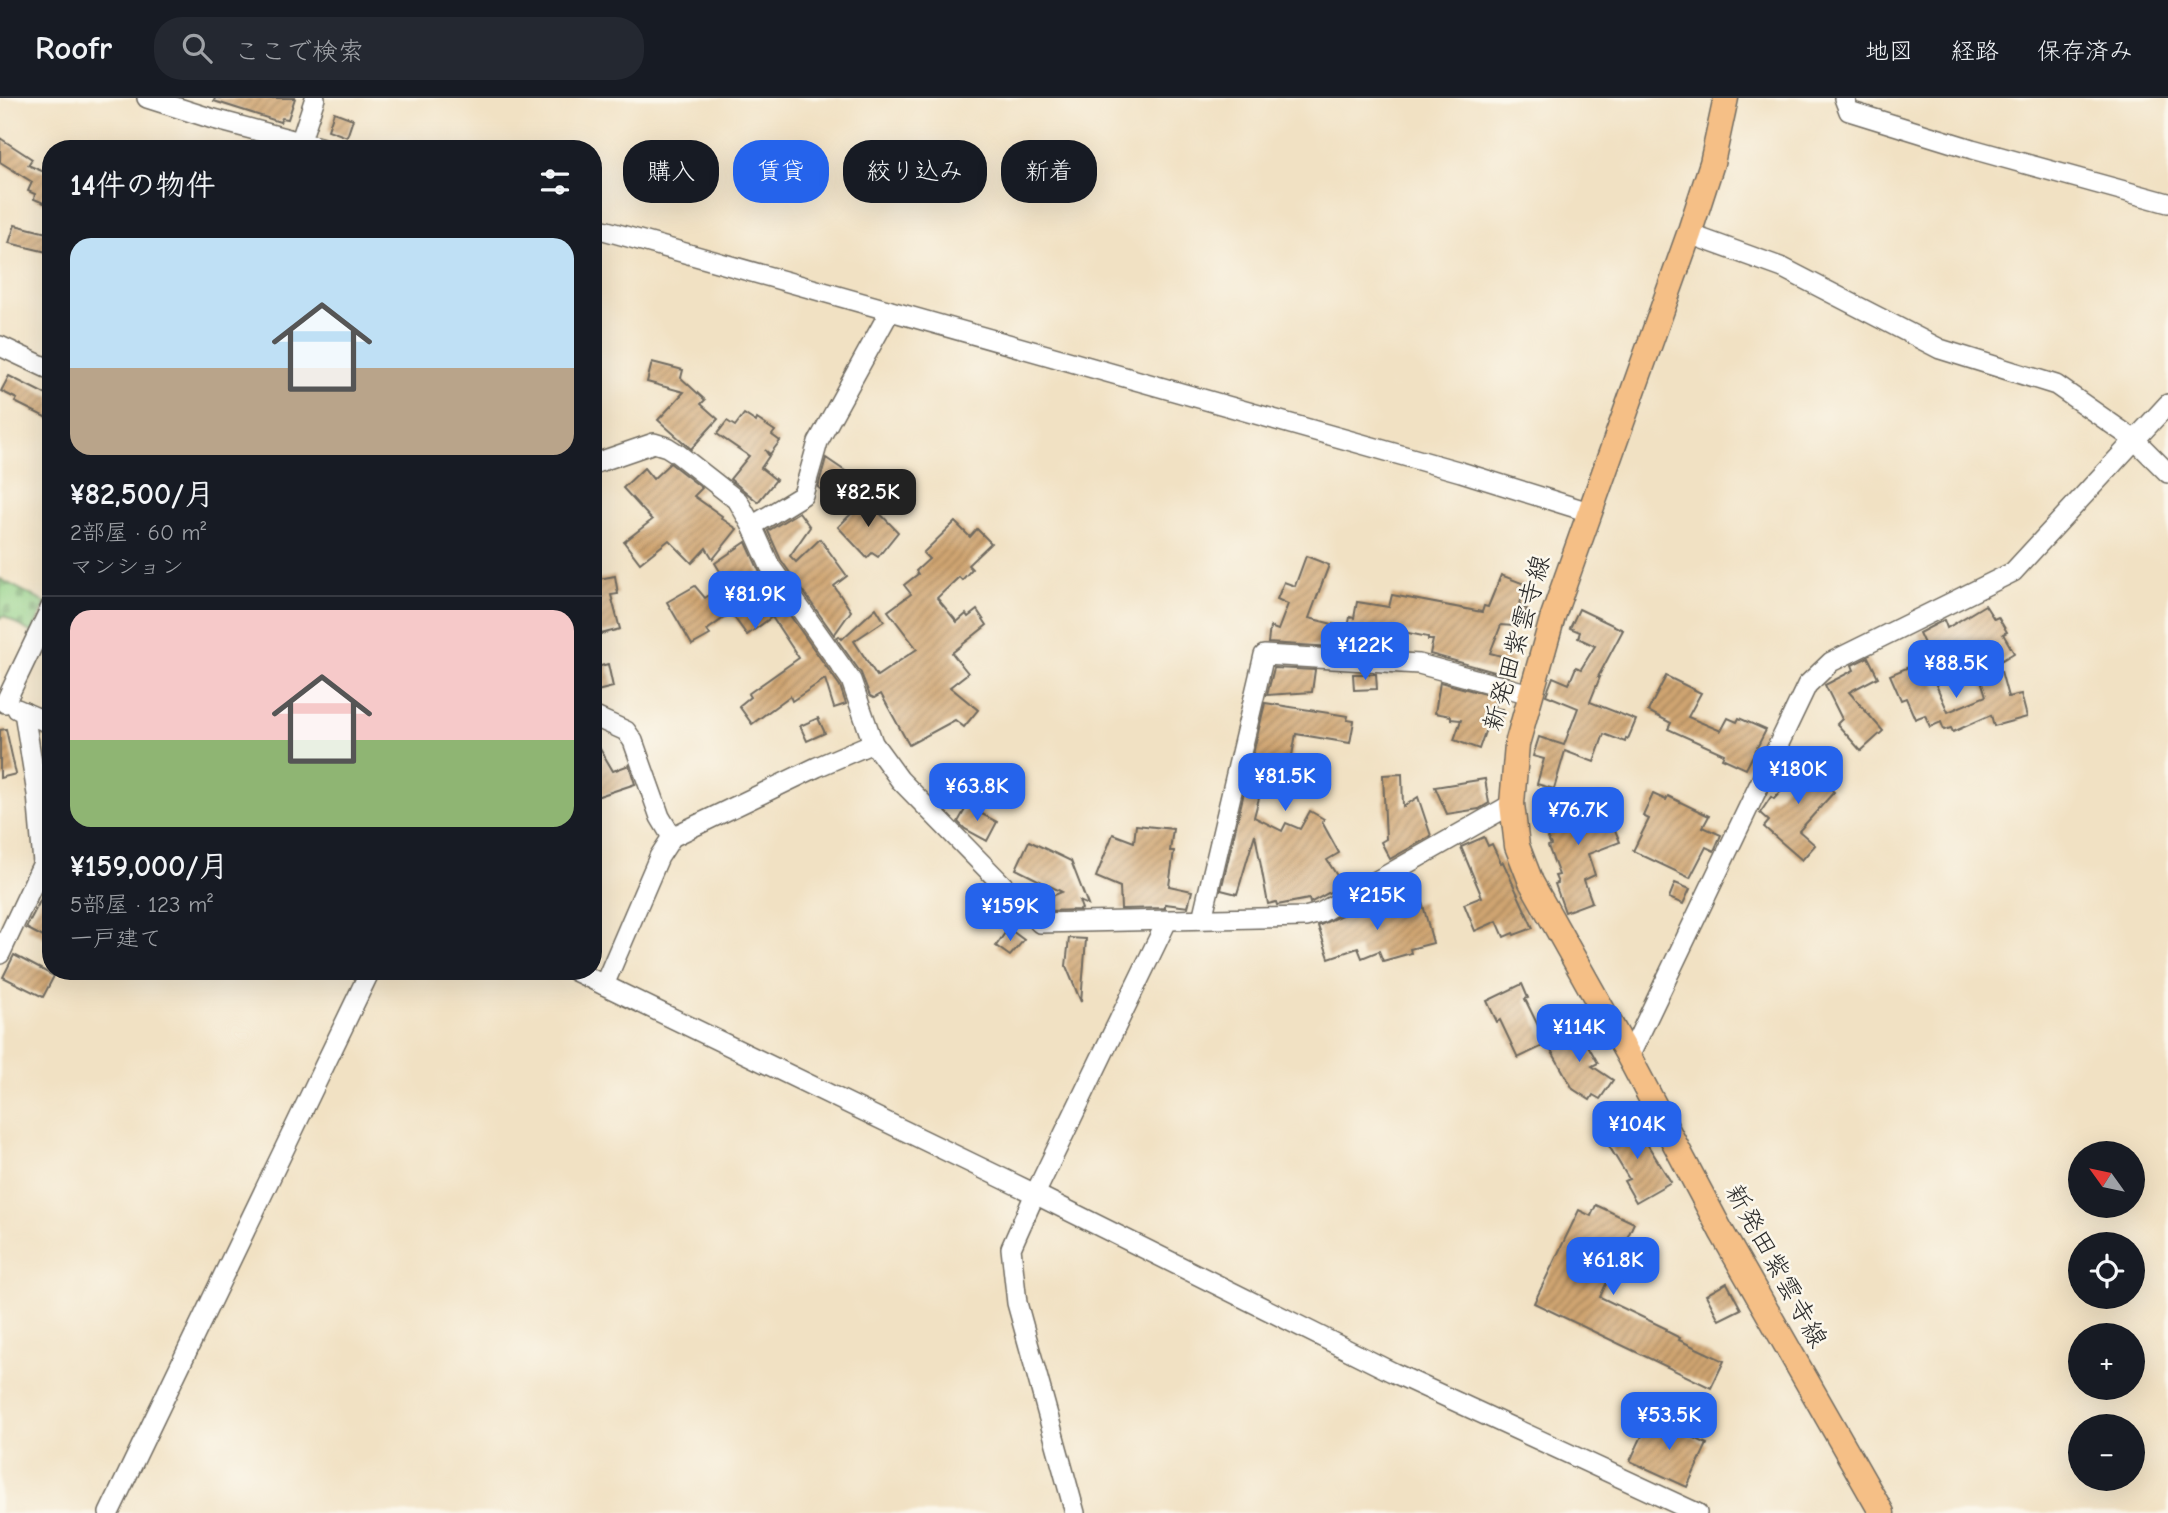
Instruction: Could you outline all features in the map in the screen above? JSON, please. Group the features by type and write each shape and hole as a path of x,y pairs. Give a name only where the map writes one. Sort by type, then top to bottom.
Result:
{"main road":[{"name":"新発田紫雲寺線","path":"1726,98 1712,163 1689,234 1553,616 1517,744 1512,804 1517,846 1531,882 1629,1057 1721,1231 1882,1513"}],"street":[{"path":"147,98 280,140"},
{"path":"302,140 315,98"},
{"path":"1844,98 1849,111 1972,149 2168,203"},
{"path":"602,230 1448,468 1589,512"},
{"path":"1689,234 1783,268 1940,349 2056,385 2136,441 2168,473"},
{"path":"752,526 803,495 818,442 890,311"},
{"path":"0,346 42,366"},
{"path":"1629,1057 1807,685 1831,662 2013,572 2168,404"},
{"path":"602,461 654,443 667,447 738,502 770,566 851,680 873,743 900,780 1040,923 1305,917 1320,913 1512,804"},
{"path":"42,625 2,703 42,720"},
{"path":"1202,919 1264,655 1419,664 1530,694"},
{"path":"24,712 42,819"},
{"path":"602,720 626,731 634,741 660,817 672,837"},
{"path":"604,985 659,857 672,837 817,766 873,743"},
{"path":"0,954 42,871"},
{"path":"1075,1513 1017,1303 1011,1248 1167,921"},
{"path":"109,1513 366,980"},
{"path":"594,980 1392,1371 1697,1513"}],"green space":[{"path":"0,579 42,601 42,612 32,633 4,616 0,618"}],"building":[{"path":"215,98 295,98 288,119 282,118 280,122 214,101"},
{"path":"334,112 353,119 347,137 328,130"},
{"path":"0,138 32,159 28,165 42,171 42,202 34,199 35,194 28,191 32,182 0,162"},
{"path":"15,225 42,232 42,251 9,243"},
{"path":"652,362 683,370 681,378 705,400 701,404 718,419 691,449 658,420 684,392 647,382"},
{"path":"9,376 42,392 42,416 15,402 17,399 1,391"},
{"path":"744,414 775,431 772,435 780,441 770,454 765,450 769,456 761,468 776,480 758,502 730,479 749,456 717,434 727,421 735,426"},
{"path":"826,458 848,473 831,497 818,487"},
{"path":"670,463 702,488 694,496 737,529 713,559 706,548 692,563 669,540 640,563 624,542 652,520 623,488 644,468 653,479"},
{"path":"864,497 898,532 878,557 872,553 867,558 838,527"},
{"path":"799,512 810,527 790,556 796,562 820,539 847,576 834,586 851,611 834,635 781,560 768,531"},
{"path":"955,522 970,537 977,529 991,543 968,565 972,569 962,580 959,577 937,598 957,622 966,614 968,617 977,610 987,625 952,653 968,673 950,687 978,710 964,727 955,720 909,745 881,694 874,698 870,696 861,673 836,638 839,636 842,639 876,608 884,621 854,641 877,676 917,649 888,611 911,594 904,585 918,574 916,571 929,559 923,553"},
{"path":"746,542 760,573 840,686 846,704 834,708 825,679 792,701 790,696 752,724 739,706 750,697 748,694 799,658 772,617 747,635 731,613 707,630 710,635 692,645 667,602 695,586 705,598 727,583 715,563"},
{"path":"1306,556 1329,565 1309,618 1348,628 1350,617 1354,618 1357,602 1389,607 1392,595 1482,612 1484,606 1488,607 1501,575 1527,585 1519,606 1527,609 1521,622 1515,620 1513,626 1501,625 1490,653 1513,659 1509,676 1430,654 1433,640 1428,640 1428,637 1379,627 1378,632 1374,632 1373,642 1366,641 1365,649 1268,643 1270,627 1278,630 1288,604 1277,599 1284,582 1295,586"},
{"path":"615,576 618,594 611,595 620,629 602,634 602,578"},
{"path":"1985,605 1994,619 1998,617 2007,632 2003,634 2014,653 1989,668 1972,640 1932,661 1919,633 1944,620 1947,628"},
{"path":"1579,609 1623,630 1598,677 1590,702 1636,720 1625,742 1604,734 1594,762 1565,751 1554,789 1537,784 1544,759 1533,756 1539,737 1564,745 1578,708 1546,695 1553,677 1569,684 1576,667 1581,669 1595,646 1578,638 1580,632 1570,628"},
{"path":"1868,657 1878,677 1849,692 1883,731 1861,751 1837,724 1842,719 1825,685 1854,670 1852,665"},
{"path":"1925,660 1948,712 1986,696 1980,677 2001,671 2008,697 2021,694 2027,717 1994,726 1991,715 1953,732 1951,728 1944,730 1941,722 1930,727 1925,715 1915,719 1906,698 1901,700 1890,675"},
{"path":"608,664 613,687 602,690 602,666"},
{"path":"1274,668 1315,670 1312,692 1267,695"},
{"path":"1353,674 1376,674 1377,689 1354,690"},
{"path":"1666,676 1701,693 1688,717 1721,731 1728,718 1737,722 1739,718 1766,730 1746,769 1722,758 1724,754 1668,729 1671,723 1648,711"},
{"path":"1440,682 1496,697 1494,708 1502,709 1500,724 1488,723 1479,749 1454,740 1461,720 1435,713"},
{"path":"1265,703 1348,716 1347,720 1354,721 1350,743 1296,734 1287,782 1268,779 1267,784 1263,783 1254,817 1282,831 1286,823 1300,829 1310,811 1324,819 1322,822 1339,853 1327,860 1343,885 1310,903 1309,899 1268,904 1255,834 1237,894 1221,890"},
{"path":"818,718 825,733 807,741 800,726"},
{"path":"6,729 16,774 0,778 0,730"},
{"path":"602,752 613,771 629,765 635,784 602,795"},
{"path":"1815,754 1832,769 1822,781 1834,792 1799,831 1815,845 1802,860 1764,827 1769,821 1760,813 1771,797 1774,799"},
{"path":"1402,774 1403,807 1418,797 1431,836 1390,859 1381,842 1386,839 1383,775"},
{"path":"1485,779 1489,803 1479,809 1447,814 1435,787"},
{"path":"1600,794 1620,842 1588,854 1595,875 1584,880 1592,902 1565,912 1555,884 1558,883 1555,876 1559,875 1548,846 1551,845 1540,821"},
{"path":"1653,794 1666,800 1668,796 1709,816 1703,827 1721,835 1714,851 1706,847 1690,878 1633,851 1649,819 1643,816"},
{"path":"967,806 997,822 987,841 958,822"},
{"path":"1136,825 1173,829 1170,851 1174,851 1169,886 1192,891 1188,907 1165,904 1165,908 1121,909 1120,887 1096,877 1113,834 1134,842"},
{"path":"1484,837 1488,846 1492,844 1501,863 1503,862 1533,928 1504,937 1497,921 1475,931 1464,904 1482,897 1461,847"},
{"path":"1029,841 1071,861 1088,905 1079,901 1080,910 1045,911 1042,908 1040,901 1062,892 1016,869"},
{"path":"1675,883 1690,889 1683,904 1669,898"},
{"path":"42,897 42,936 26,928"},
{"path":"1422,901 1433,943 1410,949 1411,953 1383,961 1379,951 1362,958 1358,948 1329,958 1318,926 1367,903 1373,903 1377,913 1383,910 1384,913"},
{"path":"1012,931 1024,940 1010,956 996,946 1005,933 1008,935"},
{"path":"1069,938 1086,939 1081,1002 1066,966"},
{"path":"14,955 42,970 42,980 52,980 43,997 3,977"},
{"path":"1522,984 1528,998 1525,999 1547,1044 1518,1058 1500,1020 1497,1022 1487,1001"},
{"path":"1572,1026 1584,1047 1587,1044 1598,1063 1592,1066 1613,1080 1600,1099 1593,1095 1590,1100 1573,1089 1546,1041"},
{"path":"1630,1117 1671,1182 1636,1202 1624,1181 1629,1179 1606,1141 1620,1133 1616,1126"},
{"path":"1596,1205 1634,1223 1600,1297 1667,1329 1666,1331 1680,1338 1679,1340 1724,1361 1711,1388 1534,1303 1579,1210 1591,1216"},
{"path":"1727,1283 1741,1309 1719,1320 1706,1295"},
{"path":"1651,1417 1707,1444 1687,1487 1630,1461"}]}
